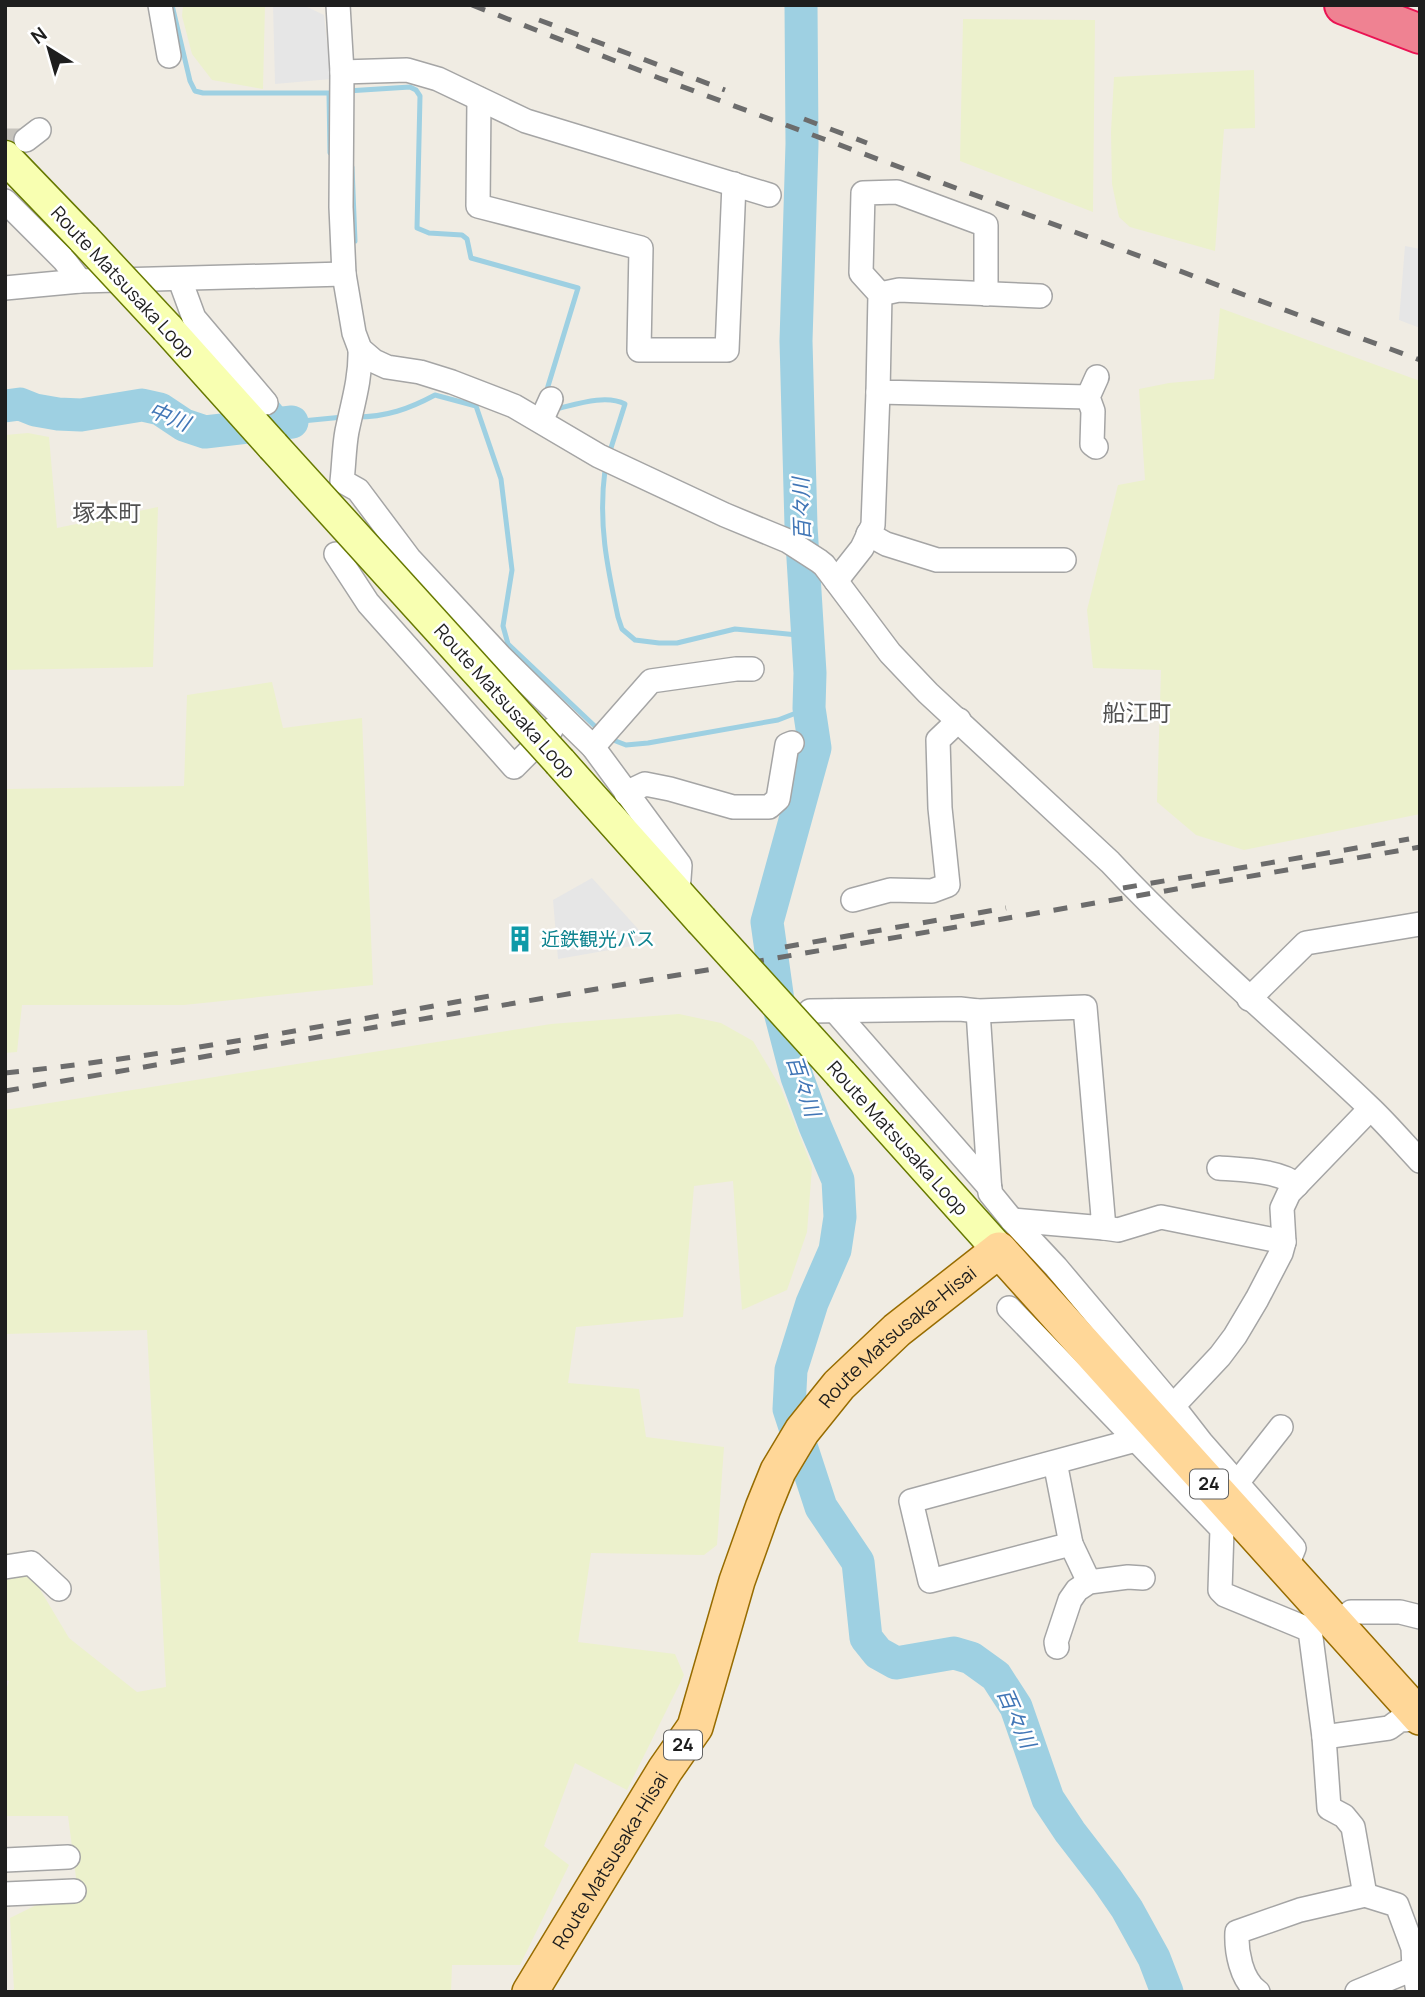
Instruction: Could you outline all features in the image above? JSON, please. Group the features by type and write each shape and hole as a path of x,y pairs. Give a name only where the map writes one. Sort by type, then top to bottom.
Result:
{"highway":[{"path":"1344,5 1420,34"}],"main road":[{"name":"Route Matsusaka Loop","path":"23,142 175,338 841,1074 1006,1235"},
{"name":"Route Matsusaka-Hisai","path":"530,1992 665,1770 695,1727 737,1581 778,1471 802,1431 839,1385 897,1330 1006,1235"},
{"name":"24","path":"1006,1235 1286,1568 1420,1718"}],"street":[{"path":"160,5 169,56"},
{"path":"338,5 342,85 341,207 344,274 360,349 360,366 346,433 342,481 358,490 409,558 501,657 563,718 601,738 626,793 680,865 678,893"},
{"path":"342,85 407,70 438,79 526,121 769,195"},
{"path":"479,99 478,206 641,247 639,350 727,350 734,184"},
{"path":"836,581 862,548 873,525 880,294 861,273 863,193 897,192 986,225 986,294"},
{"path":"5,201 64,260 80,281"},
{"path":"5,288 80,281 344,274"},
{"path":"180,279 194,318 266,403"},
{"path":"880,294 899,290 1040,296"},
{"path":"360,349 374,361 387,367 419,372 452,382 514,406 547,409 599,456 725,515 788,541 819,561 890,653 928,693 1110,862 1249,999 1370,1109 1420,1161"},
{"path":"878,392 1092,387 1092,444 1096,447"},
{"path":"869,534 886,544 937,560 1064,560"},
{"path":"336,554 368,603 513,767 563,718"},
{"path":"601,738 651,681 736,668 752,669"},
{"path":"853,900 890,890 932,891 948,885 940,808 938,740 959,720"},
{"path":"626,793 645,784 733,807 769,807 778,799 784,753 787,745 792,743"},
{"path":"1249,999 1306,943 1420,924"},
{"path":"810,1011 978,1011 1085,1007 1104,1228"},
{"path":"835,1011 990,1188"},
{"path":"978,1011 990,1193 1006,1235 1056,1267 1200,1442 1294,1548 1286,1568"},
{"path":"1173,1406 1235,1336 1281,1253 1284,1242 1282,1208 1289,1193 1370,1109"},
{"path":"1219,1168 1289,1178 1297,1185"},
{"path":"1006,1235 1104,1228 1118,1230 1161,1217 1284,1242"},
{"path":"1009,1308 1222,1529 1220,1590 1225,1595 1310,1630 1324,1737 1329,1808 1344,1816 1353,1827 1365,1895"},
{"path":"1237,1483 1281,1427"},
{"path":"1071,1544 930,1581 911,1501 1136,1440"},
{"path":"1055,1462 1071,1544 1089,1582"},
{"path":"5,1567 31,1563 59,1589"},
{"path":"1057,1647 1056,1642 1070,1600 1077,1590 1089,1582 1128,1577 1143,1578"},
{"path":"1351,1612 1400,1612 1420,1617"},
{"path":"1324,1737 1389,1728 1400,1720 1420,1718"},
{"path":"5,1860 68,1857"},
{"path":"5,1894 74,1891"},
{"path":"1258,1992 1248,1983 1236,1946 1237,1932 1300,1910 1365,1895 1397,1905 1413,1948 1418,1992"},
{"path":"1357,1992 1417,1967"}],"green space":[{"path":"183,5 265,5 263,89 212,80 192,54 182,16"},
{"path":"963,19 1095,20 1093,212 960,161"},
{"path":"1254,70 1255,128 1224,129 1215,251 1130,227 1119,217 1112,184 1114,77"},
{"path":"1220,308 1420,381 1420,814 1244,850 1196,835 1157,802 1161,670 1093,668 1087,610 1118,485 1145,480 1139,389 1214,379"},
{"path":"28,433 49,437 57,528 158,507 153,667 5,670 5,435"},
{"path":"272,682 283,728 362,718 373,985 184,1005 22,1005 17,1052 5,1053 5,789 184,786 187,695"},
{"path":"679,1014 721,1023 753,1041 781,1088 812,1167 807,1232 787,1290 742,1310 733,1181 694,1186 683,1317 576,1327 568,1383 639,1389 646,1437 724,1447 717,1545 704,1555 591,1553 578,1642 675,1654 684,1675 627,1790 575,1763 544,1846 569,1865 520,1965 452,1965 451,1992 9,1992 14,1989 10,1918 77,1885 68,1816 5,1816 5,1693 9,1681 5,1680 5,1550 38,1586 69,1638 137,1692 166,1687 147,1330 5,1334 5,1110 551,1024"}],"shaded area":[{"path":"273,5 303,5 324,15 331,79 275,84"},
{"path":"1405,246 1420,249 1420,328 1399,320"},
{"path":"592,878 638,929 644,944 558,959 553,900"}],"waterway":[{"path":"172,5 190,81 195,91 329,93 330,153"},
{"name":"百々川","path":"801,5 802,144 796,341 801,526 810,673 809,708 815,748 767,922 779,1008 797,1077 838,1180 840,1217 835,1250 812,1303 791,1370 789,1409 821,1507 858,1562 866,1638 878,1653 896,1663 954,1653 971,1658 996,1676 1016,1707 1048,1799 1127,1909 1154,1958 1167,1992"},
{"path":"347,91 410,87 420,96 417,228 429,233 462,235 467,239 471,258 578,288 545,396"},
{"path":"352,167 355,241"},
{"path":"356,417 397,411 435,395 476,406 501,479 512,570 503,626 508,644 601,732"},
{"path":"273,399 292,422 343,417"},
{"path":"554,407 556,409 600,400 625,404 610,451"},
{"name":"中川","path":"5,406 20,404 35,410 81,415 142,405 160,409 184,425 205,432 292,422"},
{"path":"605,470 603,526 610,580 622,629 635,640 677,643 735,629 808,636"},
{"path":"608,738 626,745 648,743 778,720 809,708"}],"tunnel":[{"path":"5,140 26,140"}],"railway":[{"path":"472,5 659,78 1420,360"},
{"path":"539,20 725,90"},
{"path":"804,119 867,143"},
{"path":"1123,888 1409,839"},
{"path":"5,1091 1420,847"},
{"path":"785,947 1006,908"},
{"path":"5,1073 190,1048 495,995"}],"place":[{"name":"近鉄観光バス","path":"520,939"}],"district":[{"name":"塚本町","path":"107,513"},
{"name":"船江町","path":"1137,713"}]}
